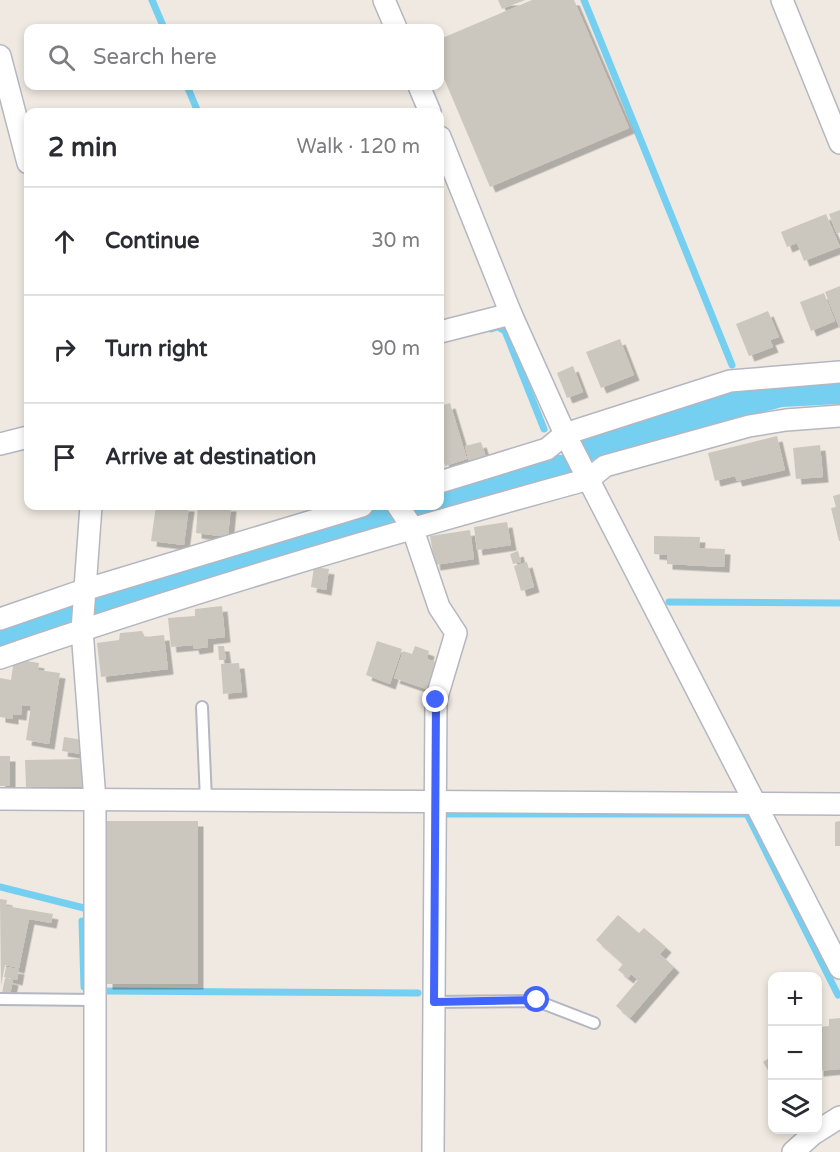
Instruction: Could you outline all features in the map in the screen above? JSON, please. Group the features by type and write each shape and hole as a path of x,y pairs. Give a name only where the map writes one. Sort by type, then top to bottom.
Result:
{"street":[{"path":"384,0 394,24"},
{"path":"782,0 840,143"},
{"path":"0,56 24,148"},
{"path":"421,90 428,108"},
{"path":"444,147 511,314 567,438 840,968"},
{"path":"444,331 511,314"},
{"path":"444,481 547,449 567,438 730,381 840,372"},
{"path":"0,658 82,628 411,525 587,475 605,466 749,426 786,420 840,416"},
{"path":"0,444 24,438"},
{"path":"91,510 82,628 95,800 95,1152"},
{"path":"0,619 349,510"},
{"path":"401,510 411,525 439,607 456,633 436,700 433,1152"},
{"path":"0,799 840,804"},
{"path":"793,1152 813,1134 840,1116"}],"lane":[{"path":"202,707 206,800"},
{"path":"0,999 95,1000"},
{"path":"434,1002 537,1000 594,1023"}],"water":[{"path":"840,379 840,404 782,407 595,459 568,476 0,652 0,626 370,510 444,510 444,488 554,455 566,455 584,436 742,388"}],"building":[{"path":"498,0 525,0 502,9"},
{"path":"532,0 574,0 629,128 490,187 444,78 444,37"},
{"path":"840,210 840,232 837,234 829,214"},
{"path":"826,214 840,247 804,261 797,243 787,247 781,232"},
{"path":"840,286 840,329 825,292"},
{"path":"824,293 835,321 811,331 800,302"},
{"path":"768,311 779,337 770,340 773,347 749,356 736,324"},
{"path":"620,339 634,375 601,388 586,352"},
{"path":"573,366 583,392 567,398 557,373"},
{"path":"450,403 467,459 445,466 444,462 444,405"},
{"path":"777,436 785,470 737,481 735,476 715,481 708,453"},
{"path":"481,442 486,457 469,463 465,446"},
{"path":"820,445 823,477 796,479 793,448"},
{"path":"840,494 839,541 831,508 836,507 833,496"},
{"path":"155,510 188,510 184,545 151,541"},
{"path":"198,510 231,510 228,537 196,533"},
{"path":"507,522 511,545 477,550 474,527"},
{"path":"470,530 474,559 435,565 430,536"},
{"path":"654,536 700,537 699,548 725,549 724,567 667,564 667,555 654,554"},
{"path":"518,551 521,562 513,564 510,554"},
{"path":"527,562 534,587 521,591 514,566"},
{"path":"314,567 329,569 326,590 311,587"},
{"path":"222,606 225,637 208,639 208,647 194,649 193,645 171,647 168,618 195,616 195,609"},
{"path":"142,631 145,637 164,635 168,669 101,677 97,643 119,640 120,633"},
{"path":"377,641 402,649 390,684 366,675"},
{"path":"218,646 224,646 226,660 219,660"},
{"path":"415,646 429,651 427,659 436,662 426,689 394,678 403,651 412,654"},
{"path":"14,659 39,663 38,670 60,673 49,744 26,740 31,706 22,705 21,715 13,714 13,719 0,717 0,678 11,680"},
{"path":"239,663 242,692 223,694 221,664"},
{"path":"64,737 83,740 81,754 62,751"},
{"path":"0,756 10,756 10,786 0,786"},
{"path":"82,759 83,787 26,787 25,760"},
{"path":"107,821 198,821 198,984 107,984"},
{"path":"840,821 840,846 835,846 835,822"},
{"path":"0,899 7,900 6,906 53,914 51,923 29,919 19,968 5,965 1,986"},
{"path":"618,915 639,933 644,928 666,947 660,954 674,967 630,1018 616,1006 638,980 631,974 628,978 618,970 623,964 596,940"},
{"path":"6,967 19,969 17,980 4,977"},
{"path":"5,978 13,980 10,995 2,993"},
{"path":"840,1018 840,1069 822,1071 822,1027 829,1026 829,1019"},
{"path":"768,1059 768,1070 763,1062"}],"waterway":[{"path":"152,0 162,24"},
{"path":"584,0 732,365"},
{"path":"189,90 196,108"},
{"path":"491,329 498,327 505,331 544,429"},
{"path":"669,602 840,603"},
{"path":"444,814 747,814 838,995"},
{"path":"0,887 84,908"},
{"path":"82,921 84,987"},
{"path":"105,991 418,993"}],"route":[{"path":"436,700 434,1002 537,1000"}]}
